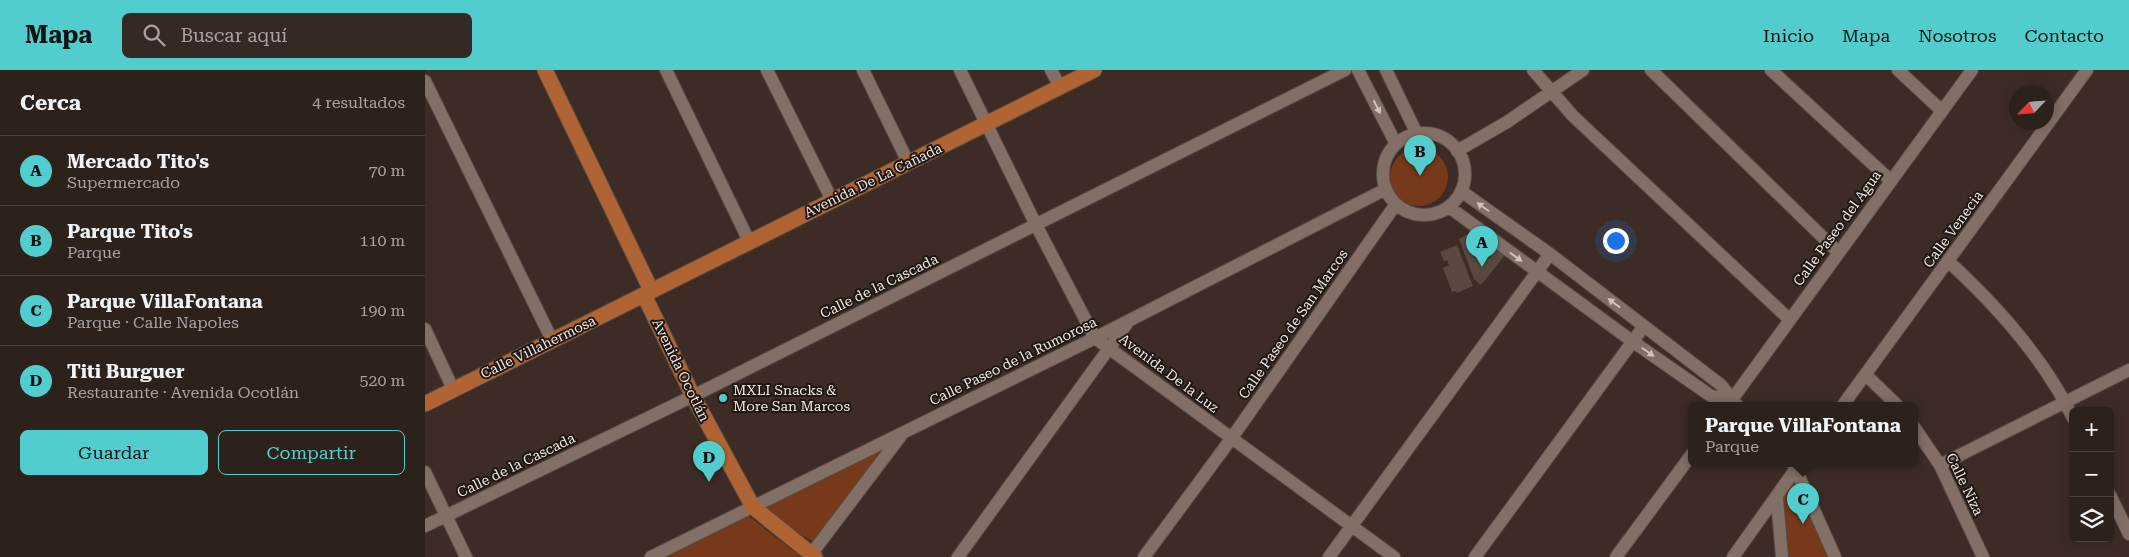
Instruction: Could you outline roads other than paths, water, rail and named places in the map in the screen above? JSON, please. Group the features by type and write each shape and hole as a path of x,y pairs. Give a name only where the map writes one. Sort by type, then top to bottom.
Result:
{"main road":[{"name":"Avenida Ocotlán","path":"545,70 693,396 753,507 812,556"},
{"name":"Avenida De La Cañada","path":"647,293 1094,70"},
{"name":"Calle Villahermosa","path":"425,404 647,293"}],"street":[{"path":"666,70 749,241"},
{"path":"767,70 832,200"},
{"path":"863,70 908,162"},
{"name":"Avenida De la Luz","path":"960,70 1036,225 1095,338 1394,557"},
{"path":"1051,70 1060,87"},
{"name":"Calle de la Cascada","path":"425,526 693,396 1345,70"},
{"path":"1358,70 1396,144"},
{"path":"1386,70 1417,134"},
{"path":"1533,70 1551,92 1616,158 1790,320"},
{"path":"1457,151 1507,122 1583,70"},
{"path":"1651,70 1838,252"},
{"path":"1771,70 1890,180"},
{"path":"1898,70 1942,111"},
{"name":"Calle Paseo del Agua","path":"1733,402 1838,252 1972,70"},
{"name":"Calle Venecia","path":"1845,402 2087,70"},
{"path":"425,81 552,340"},
{"path":"1417,134 1432,134 1446,140 1457,151 1463,164 1464,178 1461,192 1449,207 1436,214 1421,215 1407,212 1396,204 1386,189 1383,173 1386,157 1396,144 1406,137 1417,134"},
{"name":"Calle Paseo de la Rumorosa","path":"651,557 1129,321 1386,189"},
{"path":"1461,192 1550,254 1721,385 1731,402"},
{"name":"Calle Paseo de San Marcos","path":"1144,557 1231,438 1396,204"},
{"path":"1449,207 1632,341 1711,396 1727,402"},
{"path":"1329,557 1550,254"},
{"path":"1948,261 2003,316 2037,359 2069,410"},
{"path":"958,557 1129,321"},
{"path":"1475,557 1644,326"},
{"path":"425,329 453,389"},
{"path":"1939,466 2129,370"},
{"path":"1866,375 1894,402"},
{"path":"812,556 905,431"},
{"name":"Calle Niza","path":"1918,432 1939,466 1983,557"},
{"path":"1616,557 1688,459"},
{"path":"1733,557 1777,498 1796,467"},
{"path":"1798,467 1835,557"},
{"path":"425,472 466,557"},
{"path":"2111,497 2129,534"},
{"path":"1777,498 1782,557"}],"place":[{"name":"Parque Tito's","path":"1420,176"},
{"name":"Mercado Tito's","path":"1482,267"},
{"name":"MXLI Snacks & More San Marcos","path":"723,398"},
{"name":"Titi Burguer","path":"709,482"},
{"name":"Parque VillaFontana","path":"1803,524"}]}
